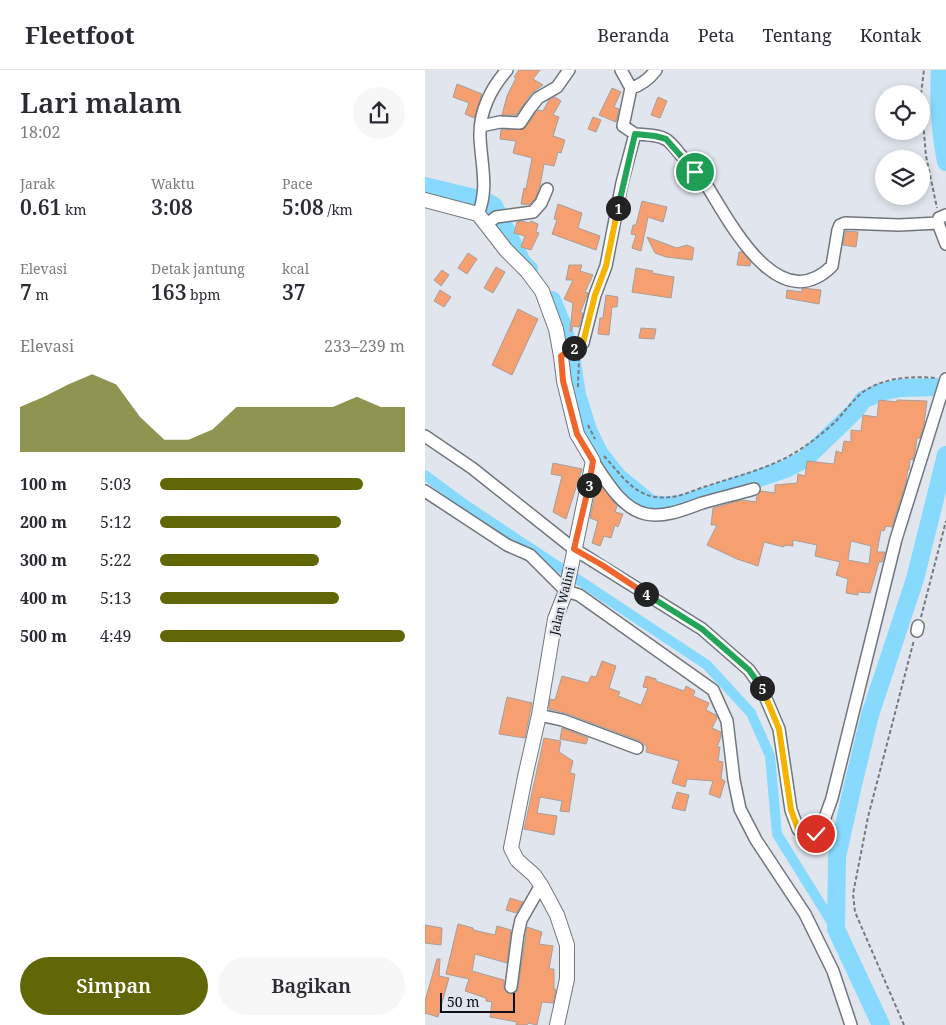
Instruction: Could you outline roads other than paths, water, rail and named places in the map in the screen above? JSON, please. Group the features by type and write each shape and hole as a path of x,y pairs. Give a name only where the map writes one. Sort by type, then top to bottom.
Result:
{"street":[{"path":"507,70 494,87 487,103 481,126 480,136 489,212 505,250 527,271 543,292 552,315 563,355 563,381 577,434 598,458 606,481 623,501 646,514 665,515 754,489"},
{"path":"481,126 500,122 520,123 538,98 557,87 569,70"},
{"path":"621,70 631,88 623,126 635,134 666,139 702,179 742,240 760,262 776,275 791,281 804,281 816,278 832,266 838,230 840,225 845,223 899,225 942,218 946,244"},
{"path":"631,88 640,86 656,70"},
{"path":"563,355 580,345 606,266 635,134"},
{"path":"425,200 489,212 533,212 541,203 547,189"},
{"path":"425,436 472,468 574,552 702,629 749,670 761,686 779,729 791,810 798,829 807,836 816,834 825,821 844,755 896,539 945,384"},
{"name":"Jalan Walini","path":"557,1025 567,980 567,945 557,915 541,885 534,875 517,860 511,848 539,715 555,619 567,589 574,552 598,458"},
{"path":"425,490 507,544 530,556 567,589 713,690 727,721 734,780 740,810 756,840 805,914 833,971 851,1025"},
{"path":"539,715 562,720 637,748"},
{"path":"511,987 517,934 521,920 541,885"}],"waterway":[{"path":"940,70 940,116 946,162"},
{"path":"425,186 483,200 494,206 522,262 529,269"},
{"path":"552,300 562,324 572,361 577,395 588,430 599,453 618,477 651,504 669,506 688,502 786,469 805,459 855,411 863,400 881,392 900,388 946,388"},
{"path":"881,1025 836,929 837,857 870,715 915,579 946,455"},
{"path":"425,475 464,504 707,665 751,713 770,756 777,834 836,929"}]}
